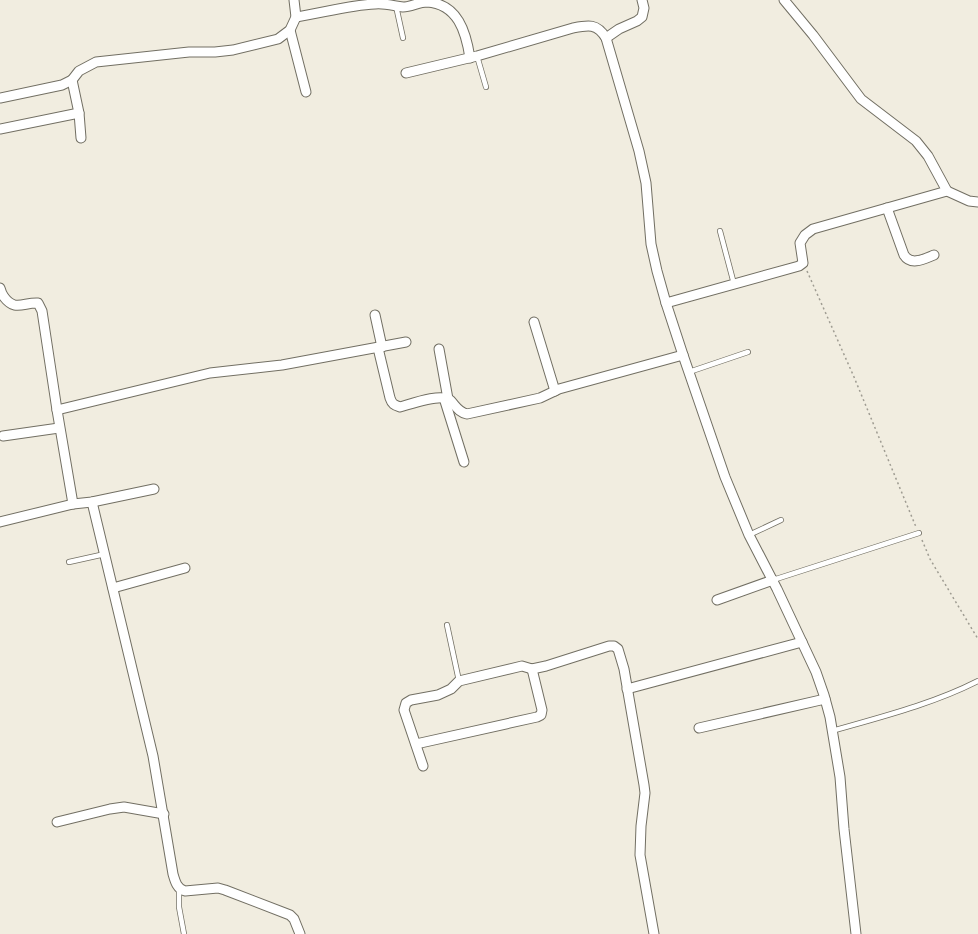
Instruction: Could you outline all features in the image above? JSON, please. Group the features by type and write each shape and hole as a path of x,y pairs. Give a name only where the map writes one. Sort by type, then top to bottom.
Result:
{"street":[{"path":"0,98 62,85 72,80 79,71 96,62 190,52 233,50 278,39 290,30 296,17 294,0"},
{"path":"606,38 619,29 637,21 642,17 644,8 642,0"},
{"path":"784,0 813,35 861,99 916,141 928,156 947,191 969,201 978,202"},
{"path":"296,17 366,5 377,4 405,7 425,2 439,4 452,12 463,30 473,57"},
{"path":"406,73 473,57 572,28 588,25 596,27 602,31 606,38 639,151 646,183 651,244 657,271 683,355 726,477 749,535 773,580 816,672 826,699 840,777 844,829 856,934"},
{"path":"290,30 306,92"},
{"path":"72,80 79,113 81,138"},
{"path":"0,129 79,113"},
{"path":"666,303 799,266 803,263 800,243 805,235 813,229 947,191"},
{"path":"887,208 904,255 908,260 918,261 934,255"},
{"path":"0,288 0,291 11,304 18,306 38,303 40,306 44,320 73,504"},
{"path":"375,315 390,398 395,406 400,407 434,398 446,398 458,410 467,414 540,398 555,391 683,355"},
{"path":"534,322 555,391"},
{"path":"57,410 210,373 282,365 406,342"},
{"path":"439,349 446,398 464,462"},
{"path":"3,436 60,428"},
{"path":"0,522 73,504 92,502 154,489"},
{"path":"92,502 153,756 174,874 180,889 185,891 218,888 225,890 290,916 294,920 300,934"},
{"path":"113,588 185,568"},
{"path":"716,600 773,580"},
{"path":"627,688 802,642"},
{"path":"423,766 404,710 406,703 411,700 438,695 451,689 459,681 522,666 532,669 614,646 618,649 624,669 645,792 641,826 640,855 654,934"},
{"path":"416,744 541,715 542,710 532,669"},
{"path":"699,728 826,699"},
{"path":"57,822 124,807 164,814"}],"lane":[{"path":"396,6 403,38"},
{"path":"473,57 486,87"},
{"path":"720,231 734,284"},
{"path":"689,372 748,352"},
{"path":"749,535 781,520"},
{"path":"773,580 919,533"},
{"path":"69,562 105,554"},
{"path":"447,625 459,681"},
{"path":"832,731 897,712 978,681"},
{"path":"180,889 179,907 184,934"}],"path":[{"path":"803,263 854,377 930,559 978,639"}]}
